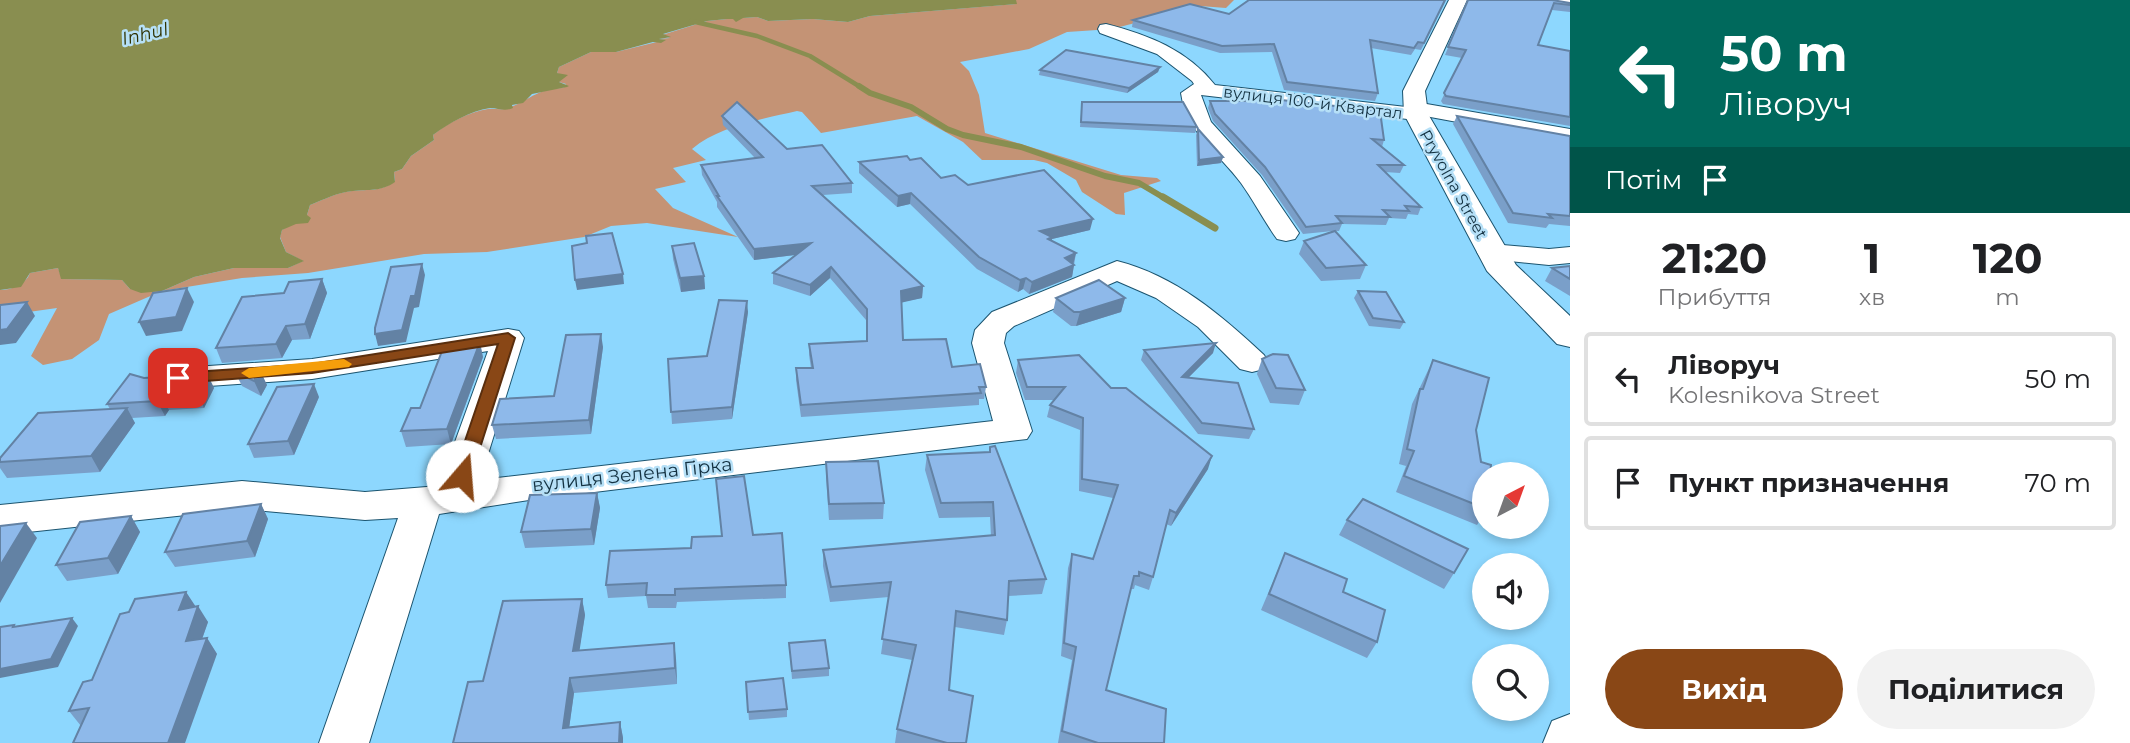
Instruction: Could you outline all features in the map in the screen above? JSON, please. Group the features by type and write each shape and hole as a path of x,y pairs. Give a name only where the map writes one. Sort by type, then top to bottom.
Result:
{"street":[{"name":"Pryvolna Street","path":"1458,0 1414,91 1416,111 1503,271 1570,337"},
{"path":"1548,0 1570,3"},
{"name":"вулиця 100-й Квартал","path":"1106,29 1164,47 1193,71 1209,90"},
{"name":"вулиця 100-й Квартал","path":"1286,233 1239,164 1214,142 1198,120 1191,93 1198,89 1416,111 1570,136"},
{"name":"Pryvolna Street","path":"1491,252 1549,257 1570,255"},
{"name":"вулиця Зелена Гірка","path":"0,520 242,495 365,506 439,501 529,486 1014,431 988,343 991,330 1003,319 1117,270 1166,292 1209,320 1252,362"},
{"path":"152,380 312,369 508,338 439,501 344,743"},
{"path":"1568,743 1570,737"}],"shaded area":[{"path":"1016,0 1234,0 1226,8 1200,6 1112,29 1067,32 1029,49 960,62 969,71 979,95 985,133 1121,175 1157,178 1161,181 1124,193 1125,215 1116,214 1082,192 1076,180 1047,163 1034,160 982,160 963,142 917,116 821,133 802,112 797,111 742,124 715,134 692,149 706,160 673,168 686,182 655,189 673,208 738,237 647,223 611,226 584,237 487,252 424,254 308,273 242,278 162,291 194,277 234,268 288,268 303,261 286,252 280,237 282,230 307,215 310,205 341,193 390,185 395,181 394,172 402,169 411,156 434,140 433,135 445,126 473,113 504,109 544,91 563,88 566,84 559,82 559,67 591,52 616,52 665,40 657,39 670,38 662,35 707,21 727,19 757,17 768,21 813,19 848,22 870,16 1016,4"},
{"path":"58,268 62,279 122,280 130,289 162,291 109,314 99,340 72,359 43,365 31,356 57,308 0,316 0,290 18,286 30,273"}],"water":[{"name":"Inhul","path":"0,0 1016,0 1017,4 870,16 848,22 813,19 768,21 757,17 743,18 736,22 733,19 707,21 663,34 671,37 659,39 666,40 661,43 653,42 616,52 591,52 559,67 557,73 568,75 559,82 569,86 532,94 523,103 512,105 513,108 510,109 490,108 475,112 439,131 433,135 434,140 411,156 402,169 394,172 395,182 390,185 380,189 342,193 310,205 307,215 311,218 308,223 296,224 282,230 280,238 286,252 304,261 288,268 234,268 194,277 162,291 141,293 130,289 122,280 61,279 58,268 30,273 21,287 0,290"}],"building":[{"path":"1249,0 1445,0 1424,43 1418,42 1414,48 1370,40 1378,93 1287,82 1274,44 1222,46 1133,20 1190,4 1229,14"},
{"path":"1468,0 1552,0 1570,3 1554,3 1538,45 1570,51 1570,117 1446,96 1444,93 1466,50 1448,47"},
{"path":"1066,50 1160,67 1129,88 1040,70"},
{"path":"1244,96 1380,111 1384,140 1372,139 1404,165 1378,165 1421,207 1405,206 1409,211 1383,210 1390,217 1336,216 1342,223 1306,227 1265,167 1215,114 1210,101 1249,101"},
{"path":"737,102 787,149 822,145 852,183 812,186 923,286 901,291 903,340 946,339 952,367 980,364 986,387 979,387 981,393 801,405 796,368 813,368 809,344 867,341 867,309 831,267 810,285 773,273 811,243 754,249 717,196 701,165 763,157 722,116"},
{"path":"1082,102 1183,102 1197,127 1081,122"},
{"path":"1457,116 1570,136 1570,216 1548,214 1552,218 1513,213"},
{"path":"1198,129 1223,157 1199,160"},
{"path":"907,156 910,160 921,158 941,178 955,175 968,185 1044,170 1093,219 1040,231 1052,237 1048,239 1076,253 1065,258 1074,265 1032,282 1026,278 1020,280 979,257 911,193 898,196 859,162"},
{"path":"1335,231 1366,265 1326,268 1304,241"},
{"path":"612,233 623,274 575,280 572,246 587,243 586,236"},
{"path":"694,243 704,276 680,278 672,246"},
{"path":"422,264 415,296 411,296 402,330 375,334 391,267"},
{"path":"1570,266 1570,279 1552,268"},
{"path":"322,279 305,324 286,326 276,344 216,348 242,297 284,293 289,282"},
{"path":"1099,280 1125,298 1074,312 1056,298"},
{"path":"187,288 176,317 139,322 153,293"},
{"path":"1358,291 1386,292 1404,322 1373,318"},
{"path":"719,300 747,301 732,407 671,412 668,359 707,356"},
{"path":"27,302 7,329 0,330 0,305"},
{"path":"601,334 589,420 492,425 500,399 554,396 566,335"},
{"path":"480,342 447,429 401,431 411,408 420,408 444,346"},
{"path":"1216,343 1182,377 1238,383 1254,429 1202,423 1144,350"},
{"path":"1273,354 1288,355 1305,390 1276,388 1262,359"},
{"path":"1079,355 1111,388 1126,388 1212,456 1176,513 1170,510 1153,577 1139,572 1139,576 1134,576 1106,690 1166,709 1164,743 1098,743 1062,731 1076,647 1064,643 1072,554 1093,559 1118,485 1082,479 1083,418 1050,405 1065,387 1027,387 1018,360"},
{"path":"1433,360 1489,378 1476,430 1481,462 1472,462 1472,503 1404,476 1414,451 1407,449 1420,389 1423,389"},
{"path":"260,370 254,381 235,372"},
{"path":"130,374 144,378 207,374 197,393 161,395 157,401 107,404"},
{"path":"314,384 288,441 248,444 277,387"},
{"path":"127,408 91,456 0,462 0,458 38,413"},
{"path":"995,446 1046,579 1009,581 1007,620 956,611 949,690 973,696 966,743 947,743 897,729 916,645 882,639 891,582 831,587 823,550 995,535 993,502 941,503 927,455 990,452 990,447"},
{"path":"878,461 884,503 829,504 826,462"},
{"path":"744,476 753,535 782,533 786,585 675,589 675,595 646,595 647,583 606,585 610,551 691,548 692,537 722,536 716,479"},
{"path":"597,493 591,529 521,532 530,495"},
{"path":"1363,499 1468,549 1454,573 1347,520"},
{"path":"261,504 247,541 165,552 183,514"},
{"path":"131,516 108,558 56,565 80,522"},
{"path":"26,523 0,566 0,526"},
{"path":"1285,553 1347,579 1343,592 1385,610 1377,642 1269,594"},
{"path":"186,592 179,610 198,606 186,641 207,638 168,743 73,743 89,708 69,711 83,682 92,680 120,614 129,612 135,599"},
{"path":"582,599 573,651 674,643 675,668 570,678 563,728 620,722 619,743 453,743 468,682 483,681 503,601"},
{"path":"72,618 51,659 0,669 0,627"},
{"path":"825,640 829,668 792,671 789,643"},
{"path":"783,678 787,709 748,712 746,682"}],"waterway":[{"path":"691,21 757,36 810,56 862,88"},
{"path":"859,86 870,93 911,107 947,129 963,135 1021,147 1105,176 1139,183 1166,199"},
{"path":"1163,197 1215,228"}],"slow traffic":[{"path":"249,373 344,364"}],"route":[{"path":"178,378 312,369 508,338 462,476"}]}
